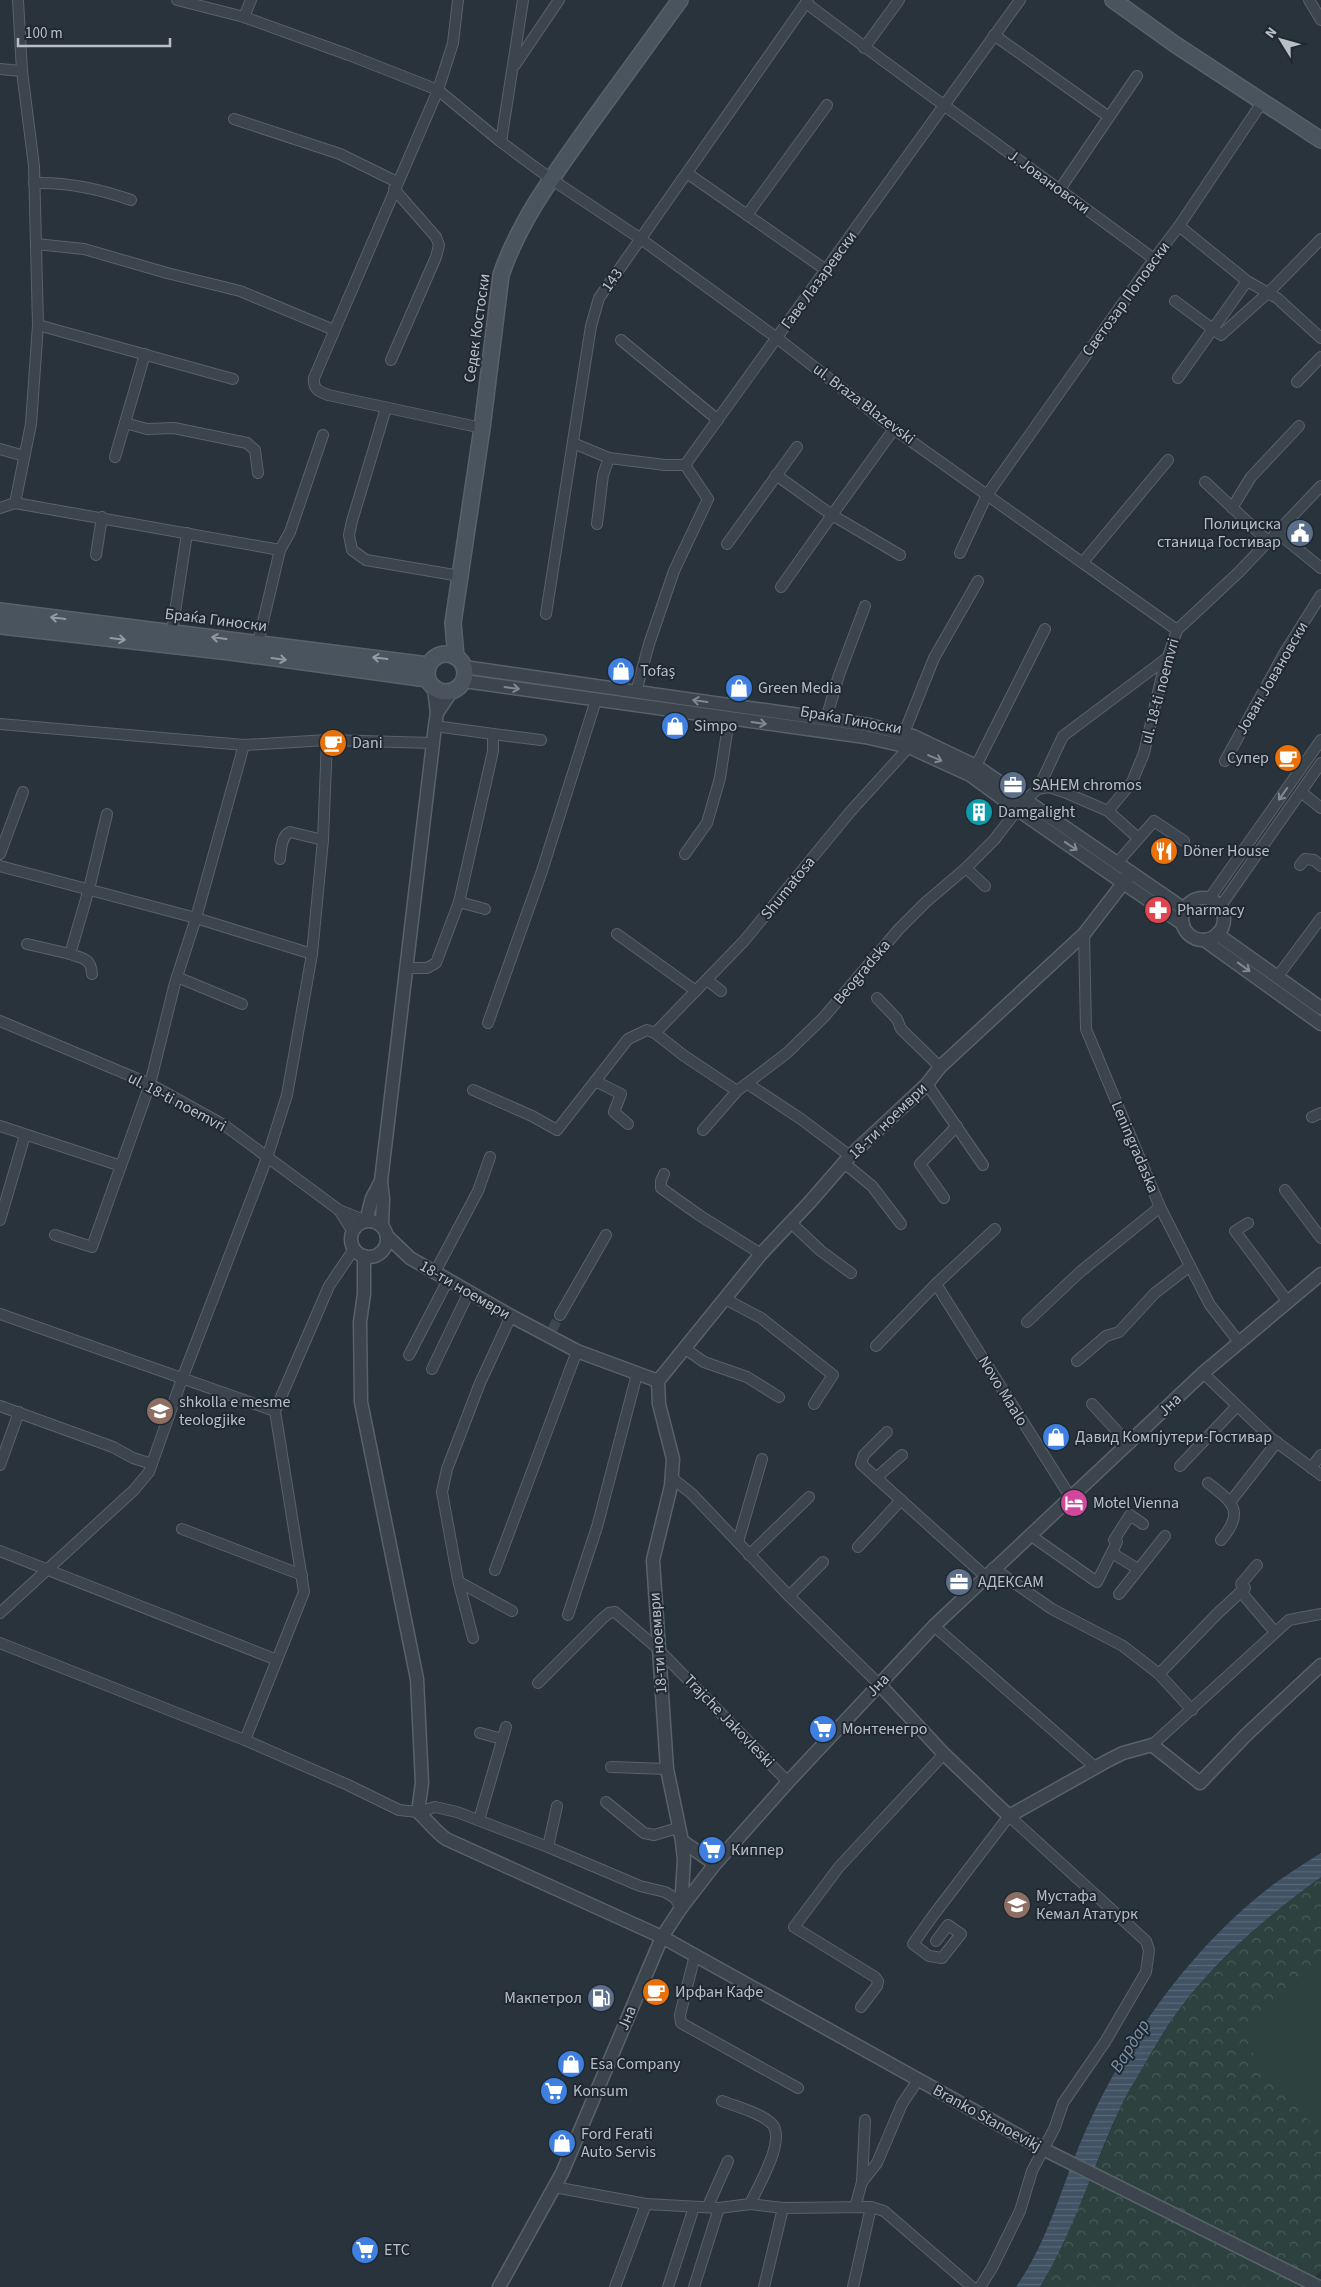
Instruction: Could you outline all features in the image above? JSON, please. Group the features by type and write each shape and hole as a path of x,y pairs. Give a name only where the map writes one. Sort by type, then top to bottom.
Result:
{"main road":[{"name":"Седек Костоски","path":"453,623 482,428 501,275 509,251 551,179 680,0"},
{"path":"1113,0 1176,45 1321,140"},
{"name":"Браќа Гиноски","path":"0,611 258,643 431,673 445,693 451,692"},
{"path":"451,692 461,686 461,668 453,623"},
{"path":"431,673 453,623"},
{"name":"Браќа Гиноски","path":"0,626 431,673"},
{"name":"Браќа Гиноски","path":"431,673 445,654 461,668"}],"street":[{"path":"15,503 31,424 38,325 34,183 22,71 18,0"},
{"name":"ul. Braza Blazevski","path":"177,0 244,17 350,55 438,90 501,142 551,179 641,239 777,338 894,429 1177,630"},
{"path":"244,17 251,0"},
{"path":"458,0 454,43 438,90 395,185 314,378 313,386 316,390 328,395 482,428"},
{"path":"501,142 523,0"},
{"path":"512,70 559,0"},
{"path":"864,48 899,0"},
{"name":"Гаве Лазаревски","path":"685,465 1020,0"},
{"path":"1309,0 1321,20"},
{"name":"Ј. Јовановски","path":"807,2 864,48 943,107 1060,189 1154,259"},
{"name":"143","path":"546,614 590,326 599,298 807,2"},
{"path":"518,32 531,40"},
{"path":"994,35 1109,117"},
{"path":"0,69 22,71"},
{"path":"1060,189 1137,76"},
{"name":"Светозар Поповски","path":"960,554 987,495 1154,259 1180,226 1263,101"},
{"path":"747,214 827,105"},
{"path":"234,119 340,154 395,185 436,237 439,245 436,257 391,360"},
{"path":"687,173 826,270"},
{"path":"34,183 73,185 106,191 131,200"},
{"path":"1180,226 1247,281 1269,292 1321,338"},
{"path":"1175,301 1221,335 1269,292 1321,239"},
{"path":"36,244 84,248 167,273 240,291 334,330"},
{"path":"1178,378 1247,281"},
{"path":"38,325 233,379"},
{"path":"621,340 718,420"},
{"path":"115,457 144,354"},
{"path":"1297,382 1321,357"},
{"path":"386,408 352,521 349,535 352,550 366,560 460,576"},
{"path":"124,423 147,429 174,428 229,441 247,443 255,450 258,473"},
{"path":"1232,508 1252,477 1299,426"},
{"path":"781,587 894,429"},
{"path":"258,643 280,550 290,532 323,435"},
{"path":"572,443 609,458 665,465 685,465 708,499 674,571 649,644 636,692"},
{"path":"727,544 796,447"},
{"path":"0,449 24,456"},
{"path":"596,524 603,475 609,458"},
{"path":"1083,562 1168,460"},
{"path":"776,475 832,515 900,555"},
{"path":"1205,482 1269,542"},
{"name":"ul. 18-ti noemvri","path":"1108,811 1132,782 1141,760 1167,658 1177,630 1278,533 1321,486"},
{"path":"0,508 15,503 280,550"},
{"path":"96,555 102,517"},
{"path":"172,632 187,532"},
{"path":"1278,533 1321,568"},
{"path":"909,739 934,658 978,580"},
{"name":"Јован Јовановски","path":"1225,761 1286,652 1321,595"},
{"path":"826,719 839,675 865,606"},
{"path":"976,766 1045,629"},
{"path":"1021,805 1038,789 1063,736 1167,658"},
{"name":"Браќа Гиноски","path":"461,668 869,725 976,766 1021,805 1128,878 1184,909"},
{"name":"Браќа Гиноски","path":"461,668 596,700 865,737 909,739 1117,863 1128,878 1183,924 1190,936 1204,940 1321,1024"},
{"path":"245,1740 304,1592 276,1411 329,1286 369,1254 385,1248 381,1181 408,968 436,719 431,673"},
{"path":"436,719 451,692"},
{"path":"488,1024 542,871 596,700"},
{"path":"436,719 493,734 541,740"},
{"path":"685,854 707,823 720,778 729,719"},
{"path":"0,724 244,745 327,740 433,743"},
{"path":"408,968 427,968 436,964 459,902 492,751 493,734"},
{"name":"Shumatosa","path":"655,1033 744,941 909,739"},
{"path":"0,1612 48,1571 134,1490 149,1472 182,1379 267,1158 287,1095 312,954 322,840 327,740"},
{"path":"1209,899 1321,740"},
{"path":"55,1235 92,1247 150,1084 177,977 196,918 244,745"},
{"path":"1220,907 1321,763"},
{"path":"1038,789 1049,788 1064,792 1108,811 1138,838"},
{"path":"0,854 23,792"},
{"path":"1301,792 1321,808"},
{"name":"Beogradska","path":"703,1130 737,1091 787,1053 824,1017 899,929 994,840 1021,805"},
{"path":"70,954 90,889 107,814"},
{"path":"1117,863 1154,821 1184,841"},
{"path":"280,859 284,836 287,833 290,832 322,840"},
{"path":"1300,865 1305,859 1314,860 1321,866"},
{"path":"0,866 196,918 312,954"},
{"path":"966,868 986,886"},
{"name":"18-ти ноември","path":"681,1908 684,1860 682,1841 667,1769 657,1648 653,1560 672,1478 673,1459 659,1404 658,1381 761,1254 847,1159 927,1084 940,1067 1084,934 1128,878"},
{"path":"1183,924 1184,909 1195,899 1209,899 1220,907 1224,921 1217,934 1204,940"},
{"path":"459,902 486,909"},
{"path":"1278,976 1321,918"},
{"path":"617,934 696,991"},
{"name":"Leningradaska","path":"1084,934 1086,1029 1160,1206 1210,1305 1239,1342"},
{"path":"1217,934 1321,1008"},
{"path":"27,944 87,960 92,966 92,974"},
{"path":"177,977 242,1004"},
{"path":"707,980 721,990"},
{"path":"877,998 897,1019 901,1029 940,1067"},
{"name":"ul. 18-ti noemvri","path":"0,1021 150,1084 224,1125 339,1210 366,1221"},
{"path":"473,1090 532,1116 557,1130 628,1039 647,1030 655,1033 683,1055 737,1091"},
{"path":"595,1080 621,1094 614,1112 628,1124"},
{"path":"748,1084 801,1119 847,1159 872,1186 901,1224"},
{"path":"927,1084 982,1165"},
{"path":"0,1126 121,1166"},
{"path":"944,1198 920,1164 957,1126"},
{"path":"0,1220 25,1135"},
{"path":"435,1272 478,1191 490,1157"},
{"path":"664,1174 660,1188 761,1254"},
{"path":"366,1221 372,1198 381,1181"},
{"path":"1285,1190 1321,1238"},
{"path":"1027,1322 1080,1272 1160,1206"},
{"name":"ul. 18-ti noemvri","path":"339,1210 352,1232"},
{"path":"366,1221 372,1221 385,1231 410,1258 369,1254 352,1244 352,1232 366,1221"},
{"path":"790,1222 821,1250 851,1273"},
{"path":"1248,1223 1235,1231 1288,1302"},
{"path":"876,1346 936,1284 995,1229"},
{"path":"560,1315 606,1235"},
{"path":"369,1254 360,1322 361,1402 417,1679 422,1783 418,1812"},
{"name":"18-ти ноември","path":"410,1258 511,1316 550,1333 577,1351 658,1381"},
{"path":"1077,1361 1106,1336 1119,1332 1155,1293 1190,1266"},
{"name":"Јна","path":"499,2287 554,2188 662,1937 681,1908 715,1864 879,1684 989,1572 1071,1498 1203,1373 1321,1274"},
{"path":"409,1355 448,1280"},
{"name":"Novo Maalo","path":"936,1284 1071,1498"},
{"path":"432,1369 469,1292"},
{"path":"725,1299 761,1318 833,1375 814,1404"},
{"path":"0,1314 276,1411"},
{"path":"473,1638 459,1582 442,1492 447,1469 480,1383 511,1316"},
{"path":"684,1348 704,1362 747,1377 779,1397"},
{"path":"495,1570 577,1351"},
{"path":"1203,1373 1278,1442 1321,1475"},
{"path":"568,1615 597,1527 636,1374"},
{"path":"1092,1404 1128,1444"},
{"path":"0,1406 113,1446 133,1458 152,1464"},
{"path":"1180,1466 1237,1406"},
{"path":"0,1466 20,1412"},
{"path":"887,1432 864,1455 861,1464 876,1478 989,1572 1052,1610 1123,1646 1159,1674 1192,1710"},
{"path":"1231,1501 1278,1442"},
{"path":"876,1478 902,1455"},
{"path":"1311,1468 1321,1455"},
{"path":"738,1542 762,1459"},
{"path":"672,1478 692,1494 789,1596 879,1684 944,1754 1146,1942 1149,1950 1146,1972 1105,2042 1063,2103 1055,2127 1032,2171 1020,2211 992,2268 980,2287"},
{"path":"1208,1484 1231,1501 1234,1509 1234,1520 1230,1530 1221,1540"},
{"path":"749,1555 810,1497"},
{"path":"858,1547 901,1500"},
{"path":"1030,1536 1097,1582 1117,1542 1114,1540 1130,1515 1143,1524"},
{"path":"182,1529 302,1575"},
{"path":"1119,1594 1165,1536"},
{"path":"0,1551 277,1660"},
{"path":"1112,1553 1138,1568"},
{"path":"789,1596 823,1562"},
{"path":"1159,1674 1245,1588 1241,1584 1256,1565"},
{"path":"459,1582 512,1611"},
{"path":"1241,1592 1275,1632"},
{"name":"Trajche Jakovleski","path":"538,1683 609,1613 615,1612 657,1648 788,1782"},
{"path":"936,1941 948,1925 961,1934 942,1958 929,1956 913,1944 1009,1816 1095,1767 1123,1753 1152,1744 1192,1710 1289,1620 1321,1614"},
{"path":"934,1626 1095,1767"},
{"path":"0,1643 245,1740 348,1785 399,1810 418,1812 435,1807 479,1820 640,1886 665,1892 675,1898 681,1908"},
{"path":"1152,1744 1200,1783 1246,1735 1321,1665"},
{"path":"479,1820 506,1727"},
{"path":"480,1733 502,1739"},
{"path":"861,2007 877,1986 878,1981 875,1977 794,1927 838,1867 944,1754"},
{"path":"611,1767 667,1769"},
{"path":"606,1802 644,1833 654,1835 678,1828"},
{"path":"548,1847 557,1806"},
{"name":"Branko Stanoevikj","path":"418,1812 429,1821 435,1831 446,1839 662,1937 1043,2149 1319,2287"},
{"path":"682,1841 715,1864"},
{"path":"695,1955 680,2015 682,2022 798,2088"},
{"path":"862,2182 877,2163 902,2104 918,2080"},
{"path":"722,2101 759,2116 772,2123 775,2129 776,2148 750,2204"},
{"path":"855,2207 862,2182 865,2120"},
{"path":"694,2287 714,2207 728,2161"},
{"path":"554,2188 646,2204 694,2207 750,2204 783,2208 871,2207 884,2211 972,2287"},
{"path":"615,2287 646,2204"},
{"path":"668,2287 694,2207"},
{"path":"853,2287 871,2207"},
{"path":"764,2287 783,2208"}],"green space":[{"path":"1321,1877 1321,2271 1305,2287 1041,2287 1063,2244 1125,2097 1171,2021 1202,1981 1237,1946 1276,1911"},
{"path":"1321,1963 1321,2133 1257,2067 1247,2030"}],"water":[{"path":"1321,1853 1321,1877 1279,1909 1221,1961 1186,2000 1171,2021 1124,2100 1053,2265 1040,2287 1016,2287 1046,2231 1085,2132 1101,2097 1141,2029 1164,1996 1189,1965 1244,1908 1274,1884"}],"tunnel":[{"path":"552,1330 560,1315"}],"place":[{"name":"Полициска станица Гостивар","path":"1300,533"},
{"name":"Tofaş","path":"621,671"},
{"name":"Green Media","path":"739,688"},
{"name":"Simpo","path":"675,726"},
{"name":"Dani","path":"333,743"},
{"name":"Супер","path":"1288,758"},
{"name":"SAHEM chromos","path":"1013,785"},
{"name":"Damgalight","path":"979,812"},
{"name":"Döner House","path":"1164,851"},
{"name":"Pharmacy","path":"1158,910"},
{"name":"shkolla e mesme teologjike","path":"160,1411"},
{"name":"Давид Компјутери-Гостивар","path":"1056,1437"},
{"name":"Motel Vienna","path":"1074,1503"},
{"name":"АДЕКСАМ","path":"959,1582"},
{"name":"Монтенегро","path":"823,1729"},
{"name":"Киппер","path":"712,1850"},
{"name":"Мустафа Кемал Ататурк","path":"1017,1905"},
{"name":"Ирфан Кафе","path":"656,1992"},
{"name":"Макпетрол","path":"601,1998"},
{"name":"Esa Company","path":"571,2064"},
{"name":"Konsum","path":"554,2091"},
{"name":"Ford Ferati Auto Servis","path":"562,2143"},
{"name":"ETC","path":"365,2250"}],"water label":[{"name":"Вардар","path":"1130,2046"}]}
